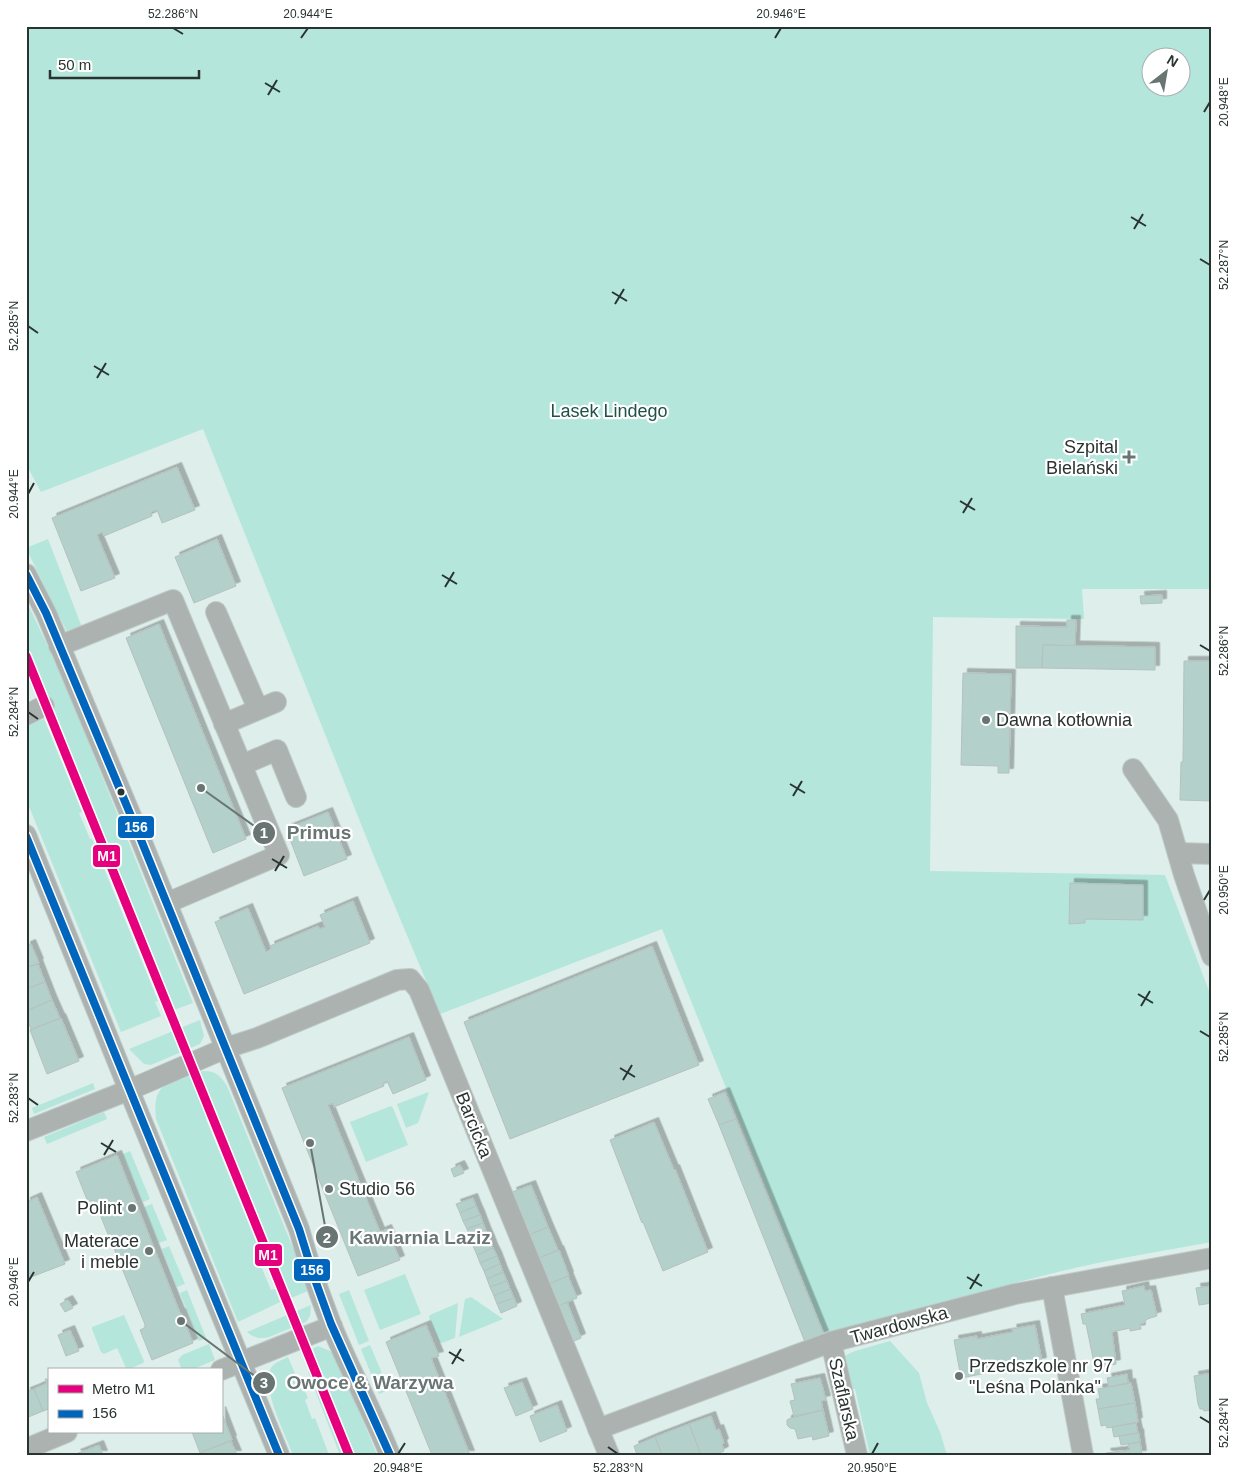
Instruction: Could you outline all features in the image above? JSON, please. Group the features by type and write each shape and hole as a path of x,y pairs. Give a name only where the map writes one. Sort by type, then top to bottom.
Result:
{"street":[{"path":"26,574 46,613 167,903 299,1229 312,1273 332,1326 377,1422 390,1455"},
{"path":"60,646 173,600 242,765 279,855 167,903"},
{"path":"216,612 267,706 224,724"},
{"path":"242,765 277,750 296,797"},
{"path":"1133,769 1168,820 1184,875 1212,956"},
{"path":"26,835 279,1455"},
{"path":"1178,853 1212,854"},
{"name":"Barcicka","path":"226,1048 257,1038 398,980 410,979 419,990 608,1455"},
{"path":"26,1132 226,1048"},
{"name":"Twardowska","path":"598,1429 831,1342 1015,1294 1212,1258"},
{"path":"1052,1287 1083,1455"},
{"path":"222,1370 332,1326"},
{"name":"Szaflarska","path":"831,1342 857,1455"},
{"path":"26,1449 62,1434"}],"green space":[{"name":"Lasek Lindego","path":"26,26 1212,26 1212,589 1082,589 1084,619 933,617 930,871 1165,875 1212,999 1212,1242 1062,1271 826,1336 662,929 440,1014 373,854 203,429 41,492 26,464"},
{"path":"48,539 83,630 69,636 26,548"},
{"path":"26,600 63,679 193,1003 171,1011 139,929 140,926 130,899 127,900 26,648"},
{"path":"44,719 82,812 79,813 90,839 92,839 158,1001 155,1002 161,1016 121,1032 26,799 26,726"},
{"path":"200,1020 204,1036 200,1044 151,1065 144,1064 129,1049"},
{"path":"202,1071 217,1074 227,1086 310,1290 289,1299 227,1147 230,1145 217,1115 206,1119 262,1257 258,1259 271,1290 275,1289 280,1302 238,1322 156,1119 155,1107 159,1091 170,1084"},
{"path":"93,1083 95,1089 34,1114 32,1108"},
{"path":"429,1092 418,1123 406,1128 397,1104"},
{"path":"391,1106 408,1145 366,1162 350,1122"},
{"path":"104,1112 107,1119 47,1144 44,1137"},
{"path":"130,1151 150,1199 143,1202 123,1154"},
{"path":"152,1204 167,1240 159,1243 144,1207"},
{"path":"169,1246 185,1284 177,1287 162,1249"},
{"path":"405,1274 421,1314 380,1330 364,1290"},
{"path":"187,1290 206,1338 199,1341 180,1293"},
{"path":"349,1290 369,1341 359,1345 339,1294"},
{"path":"471,1297 503,1319 459,1337 465,1299"},
{"path":"458,1303 455,1338 442,1343 439,1342 429,1317"},
{"path":"311,1305 310,1316 306,1322 266,1338 255,1337 247,1332"},
{"path":"124,1315 144,1361 143,1363 132,1368 126,1368 117,1348 104,1354 101,1352 92,1327"},
{"path":"890,1341 919,1373 927,1403 940,1432 947,1455 870,1455 855,1389 847,1389 838,1359 855,1351"},
{"path":"209,1344 215,1360 196,1368 181,1368 178,1360 182,1355"},
{"path":"370,1345 389,1390 379,1394 361,1349"},
{"path":"318,1346 330,1351 334,1356 377,1455 340,1455 308,1372 319,1368 312,1349"},
{"path":"288,1357 308,1398 305,1400 312,1419 315,1418 329,1455 293,1455 275,1411 268,1376 271,1368"}],"building":[{"path":"177,467 195,510 162,523 157,510 151,512 152,516 104,536 102,532 97,535 115,578 81,591 52,518"},
{"path":"217,539 236,586 194,603 175,557"},
{"path":"1162,595 1162,603 1141,604 1140,596"},
{"path":"1067,620 1076,620 1075,646 1043,645 1042,668 1016,668 1016,626 1067,627"},
{"path":"159,624 246,839 213,853 126,638"},
{"path":"1043,645 1155,647 1155,670 1042,668"},
{"path":"1184,661 1212,661 1212,801 1180,800 1181,762 1183,762"},
{"name":"Dawna kotłownia","path":"963,673 1011,674 1009,773 998,773 998,766 961,765"},
{"path":"328,812 347,859 304,876 286,829"},
{"path":"1070,883 1143,885 1143,920 1085,919 1085,923 1069,924"},
{"path":"353,901 370,943 244,994 215,922 248,908 266,952 271,949 270,946 318,926 320,929 325,927 320,915"},
{"path":"31,944 39,963 26,968 26,946"},
{"path":"652,946 699,1065 510,1139 464,1022"},
{"path":"38,964 45,982 26,989 26,968"},
{"path":"45,982 52,1000 26,1011 26,989"},
{"path":"52,1000 60,1018 30,1030 26,1011"},
{"path":"61,1018 79,1061 47,1074 30,1030"},
{"path":"409,1037 426,1080 393,1094 387,1081 383,1083 384,1086 334,1107 333,1103 328,1105 380,1232 387,1229 400,1260 358,1276 282,1088"},
{"path":"725,1092 736,1119 719,1125 708,1099"},
{"path":"736,1119 824,1335 805,1342 719,1125"},
{"path":"654,1122 708,1252 663,1271 610,1140"},
{"path":"117,1155 193,1343 152,1360 140,1330 146,1327 94,1200 88,1202 76,1172"},
{"path":"460,1165 464,1173 454,1177 451,1169"},
{"path":"531,1185 548,1227 529,1235 512,1192"},
{"path":"37,1197 65,1264 26,1279 26,1202"},
{"path":"473,1198 476,1206 460,1213 456,1204"},
{"path":"476,1206 480,1215 463,1221 460,1213"},
{"path":"480,1215 483,1223 467,1229 463,1221"},
{"path":"483,1223 486,1231 470,1238 467,1229"},
{"path":"548,1227 558,1250 539,1258 529,1235"},
{"path":"486,1231 490,1240 473,1246 470,1238"},
{"path":"490,1240 493,1248 477,1255 473,1246"},
{"path":"493,1248 497,1256 480,1263 477,1255"},
{"path":"559,1250 569,1276 549,1284 539,1258"},
{"path":"497,1256 500,1264 484,1271 480,1263"},
{"path":"500,1264 503,1272 487,1279 484,1271"},
{"path":"503,1272 507,1281 490,1287 487,1279"},
{"path":"568,1276 577,1298 558,1306 549,1284"},
{"path":"507,1281 510,1289 494,1296 490,1287"},
{"path":"1144,1286 1145,1291 1151,1290 1157,1316 1147,1319 1144,1323 1140,1324 1141,1329 1130,1331 1130,1328 1112,1332 1116,1364 1095,1368 1086,1324 1083,1324 1081,1314 1125,1305 1122,1291"},
{"path":"1212,1286 1212,1303 1199,1305 1196,1288"},
{"path":"510,1289 514,1298 497,1304 494,1296"},
{"path":"514,1298 517,1306 501,1313 497,1304"},
{"path":"68,1300 73,1308 65,1312 60,1304"},
{"path":"567,1302 581,1338 572,1342 558,1306"},
{"path":"426,1325 439,1356 431,1358 470,1455 432,1455 386,1342"},
{"path":"1035,1325 1042,1362 961,1378 954,1340 977,1336 977,1339 1013,1332 1012,1329"},
{"path":"70,1330 79,1351 66,1356 58,1335"},
{"path":"1212,1373 1212,1410 1204,1411 1200,1409 1198,1404 1194,1376"},
{"path":"1127,1374 1128,1383 1109,1387 1107,1378"},
{"path":"820,1378 826,1400 821,1401 823,1410 794,1416 790,1401 795,1400 791,1384"},
{"path":"45,1379 48,1382 48,1409 43,1411 34,1389 47,1383"},
{"path":"522,1382 533,1409 516,1416 504,1388"},
{"path":"1131,1383 1135,1403 1098,1409 1096,1399 1100,1399 1098,1389"},
{"path":"34,1389 43,1411 26,1418 26,1392"},
{"path":"1135,1403 1138,1422 1107,1428 1106,1425 1101,1426 1098,1409"},
{"path":"557,1405 567,1431 540,1442 530,1416"},
{"path":"823,1410 829,1436 813,1440 812,1436 798,1439 795,1429 787,1425 787,1420 791,1418"},
{"path":"222,1414 232,1440 200,1453 193,1434 222,1434"},
{"path":"711,1416 716,1430 719,1429 724,1443 722,1444 724,1451 715,1455 701,1455 689,1424"},
{"path":"1136,1423 1138,1433 1114,1437 1112,1427"},
{"path":"689,1424 701,1455 662,1455 655,1437"},
{"path":"1139,1433 1140,1442 1121,1445 1119,1436"},
{"path":"655,1437 662,1455 637,1455 634,1446"},
{"path":"231,1441 237,1455 203,1455 202,1452"},
{"path":"1140,1442 1142,1455 1107,1455 1106,1453 1130,1450 1128,1444"},
{"path":"99,1445 103,1455 76,1454"}],"metro line":[{"name":"M1","path":"26,656 349,1455"}],"transit line":[{"name":"156","path":"26,574 46,613 139,835 299,1229 331,1324 390,1455"},
{"name":"156","path":"26,836 279,1455"}],"place":[{"name":"Szpital Bielański","path":"1129,457"},
{"name":"Dawna kotłownia","path":"986,720"},
{"name":"Primus","path":"201,788"},
{"name":"Kawiarnia Laziz","path":"310,1143"},
{"name":"Studio 56","path":"329,1189"},
{"name":"Polint","path":"132,1208"},
{"name":"Materace i meble","path":"149,1251"},
{"name":"Owoce & Warzywa","path":"181,1321"},
{"name":"Przedszkole nr 97 \"Leśna Polanka\"","path":"959,1376"}]}
